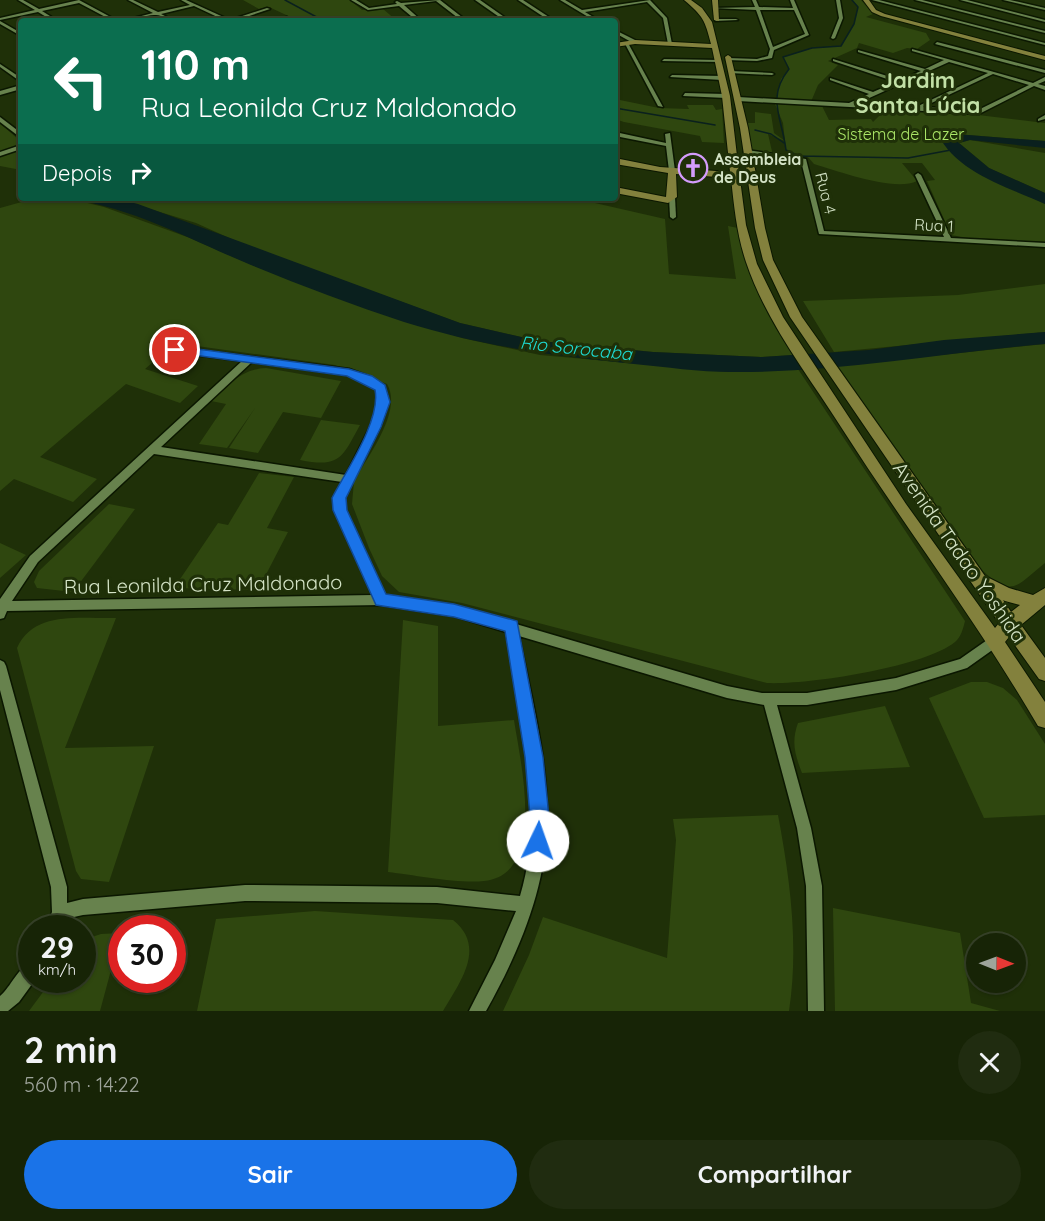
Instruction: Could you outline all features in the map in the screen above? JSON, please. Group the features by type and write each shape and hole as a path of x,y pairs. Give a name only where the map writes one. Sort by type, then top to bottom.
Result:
{"main road":[{"name":"Avenida Tadao Yoshida","path":"687,0 708,18 726,98 741,225 752,264 777,317 1045,719"},
{"path":"696,0 717,20"},
{"path":"715,0 721,34"},
{"path":"866,0 878,13 1045,58"},
{"path":"618,44 635,42 715,46"},
{"name":"Avenida Tadao Yoshida","path":"726,50 738,99 758,223 770,262 796,317 856,407 1045,673"},
{"path":"726,98 738,99"},
{"path":"618,162 672,171 751,176"},
{"path":"618,191 669,201 672,171"},
{"path":"977,579 1005,594 1040,598"},
{"path":"994,642 1010,623 1040,598"}],"street":[{"path":"20,0 51,18"},
{"path":"130,0 167,18"},
{"path":"183,0 223,18"},
{"path":"353,0 368,9 437,0 461,18"},
{"path":"394,0 416,18"},
{"path":"477,0 504,18"},
{"path":"520,0 548,18"},
{"path":"562,0 593,18"},
{"path":"604,0 616,6"},
{"path":"729,59 770,57 772,49 769,36 754,0"},
{"path":"772,49 807,35 792,0"},
{"path":"833,38 841,18 838,0"},
{"path":"874,0 1045,45"},
{"path":"889,4 901,0"},
{"path":"917,0 1045,32"},
{"path":"962,0 1045,21"},
{"path":"1005,0 1045,9"},
{"path":"0,20 77,1 110,18"},
{"path":"582,11 648,1 665,18 670,44"},
{"path":"139,18 194,5"},
{"path":"716,8 796,9"},
{"path":"240,18 268,9"},
{"path":"0,20 18,33"},
{"path":"717,20 736,20"},
{"path":"618,33 635,42"},
{"path":"783,37 801,38"},
{"path":"626,43 661,106"},
{"path":"937,43 1045,72"},
{"path":"1029,54 1045,45"},
{"path":"914,50 1045,88"},
{"path":"860,51 926,71"},
{"path":"664,60 719,61"},
{"path":"835,60 901,82"},
{"path":"848,105 949,60"},
{"path":"0,64 18,78"},
{"path":"731,72 772,74"},
{"path":"916,109 992,73"},
{"path":"672,76 722,78"},
{"path":"832,79 874,94"},
{"path":"738,99 983,111 1045,79"},
{"path":"0,86 18,81"},
{"path":"0,93 18,88"},
{"path":"685,95 726,98"},
{"path":"862,100 877,107"},
{"path":"926,104 935,110"},
{"path":"0,119 18,134"},
{"path":"668,134 672,171"},
{"path":"618,135 669,144"},
{"path":"0,154 18,148"},
{"name":"Rua 4","path":"747,152 804,160 821,233"},
{"path":"918,175 948,239"},
{"path":"669,201 673,217"},
{"name":"Rua 1","path":"821,233 1045,245"},
{"path":"175,350 349,372 368,379 381,388 384,402 381,410 339,498 340,510 381,600"},
{"path":"1,609 34,559 249,360"},
{"path":"154,450 348,479"},
{"name":"Rua Leonilda Cruz Maldonado","path":"1,609 381,600 454,611 512,626 727,692 769,699 807,699 896,684 963,664 994,642"},
{"path":"477,1011 511,945 536,865 540,817 534,757 512,626"},
{"path":"0,666 59,887 59,915"},
{"path":"769,699 804,828 814,886 816,1011"},
{"path":"60,912 83,907 245,893 437,895 525,904"},
{"path":"0,1007 18,989"}],"green space":[{"path":"243,0 350,0 362,10 382,8 394,18 293,18 269,7 259,9"},
{"name":"Sistema de Lazer","path":"852,0 861,0 873,14 866,17 926,33 930,40 917,49 907,48 893,53 859,43 857,48 828,61 838,65 818,85 810,104 822,106 829,120 871,119 873,122 886,109 978,115 1045,123 1045,141 943,133 975,170 1045,204 1045,242 951,235 927,181 935,180 922,163 902,163 917,181 895,184 866,179 814,164 807,156 792,155 786,150 783,123 775,104 781,79 789,69 783,57 812,48 841,46 854,24 858,7"},
{"path":"618,100 659,108 689,109 687,105 713,105 716,110 722,109 724,143 702,142 700,136 618,120"},
{"path":"755,112 771,114 774,133 785,141 768,134 774,160 752,159 747,123 755,123"},
{"path":"0,123 18,139 18,169 0,166"},
{"path":"970,140 1045,153 1045,193 989,168 959,143"},
{"path":"25,201 79,201 104,207 190,238 252,265 462,338 540,355 730,372 798,369 965,621 960,635 955,642 940,651 865,673 809,681 767,683 462,603 399,592 382,576 352,504 354,481 382,433 391,407 391,395 387,384 335,365 175,343 145,369 198,386 180,403 126,384 40,457 97,479 73,502 14,479 0,491 0,208"},
{"path":"124,201 586,201 665,219 669,274 736,279 728,226 738,228 767,311 793,355 761,357 653,352 539,341 460,323 247,246 196,223"},
{"path":"1045,284 1045,332 834,352 803,301 958,295"},
{"path":"1045,344 1045,563 1022,582 1009,586 1002,585 983,571 838,366"},
{"path":"266,368 341,381 321,418 283,412 258,453 229,448 255,408 227,448 199,444 226,404 211,401 242,375 249,371"},
{"path":"321,420 360,425 349,446 338,458 324,463 300,460"},
{"path":"259,473 294,477 267,528 288,532 258,590 174,588 218,523 228,525"},
{"path":"109,504 135,509 73,592 37,588 34,582 39,571"},
{"path":"0,543 26,555 0,578"},
{"path":"74,618 116,618 65,748 154,746 109,882 81,879 76,871 17,648 35,627 47,622"},
{"path":"403,620 438,626 438,726 514,720 521,761 525,813 523,838 517,859 504,874 474,882 388,872"},
{"path":"971,682 987,682 1003,688 1017,700 1045,744 1045,815 984,818 929,698"},
{"path":"885,706 910,767 802,773 795,748 798,723"},
{"path":"778,815 792,912 793,962 789,1011 503,1011 529,955 543,917 667,958 676,840 673,819"},
{"path":"833,908 960,933 966,971 966,993 969,993 971,1003 1000,1011 835,1011"},
{"path":"315,911 453,920 463,930 468,942 469,953 463,977 443,1011 197,1011 216,919"},
{"path":"108,934 108,981 100,1011 29,1011 42,993 96,993 96,936"}],"water":[{"path":"938,134 1045,141 1045,148 970,140 959,143 989,168 1045,193 1045,204 1000,185 970,169 946,147"},
{"name":"Rio Sorocaba","path":"79,201 126,201 138,204 460,323 539,341 653,352 761,357 869,350 944,340 1045,332 1045,344 849,366 731,372 546,354 461,338 404,322 289,280 158,224 110,207"}],"waterway":[{"path":"285,0 318,18"},
{"path":"852,0 858,7 854,24 841,46 812,48 783,57 789,69 778,89 777,108 786,150 799,156 908,158 951,150"},
{"path":"618,109 715,125"},
{"path":"755,130 771,134 784,143"}],"place":[{"name":"Assembleia de Deus","path":"693,168"}],"district":[{"name":"Jardim Santa Lúcia","path":"918,92"}],"route":[{"path":"175,350 349,372 368,379 381,388 384,402 375,427 339,498 340,510 381,600 454,611 512,626 534,757 540,817 538,841"}]}
